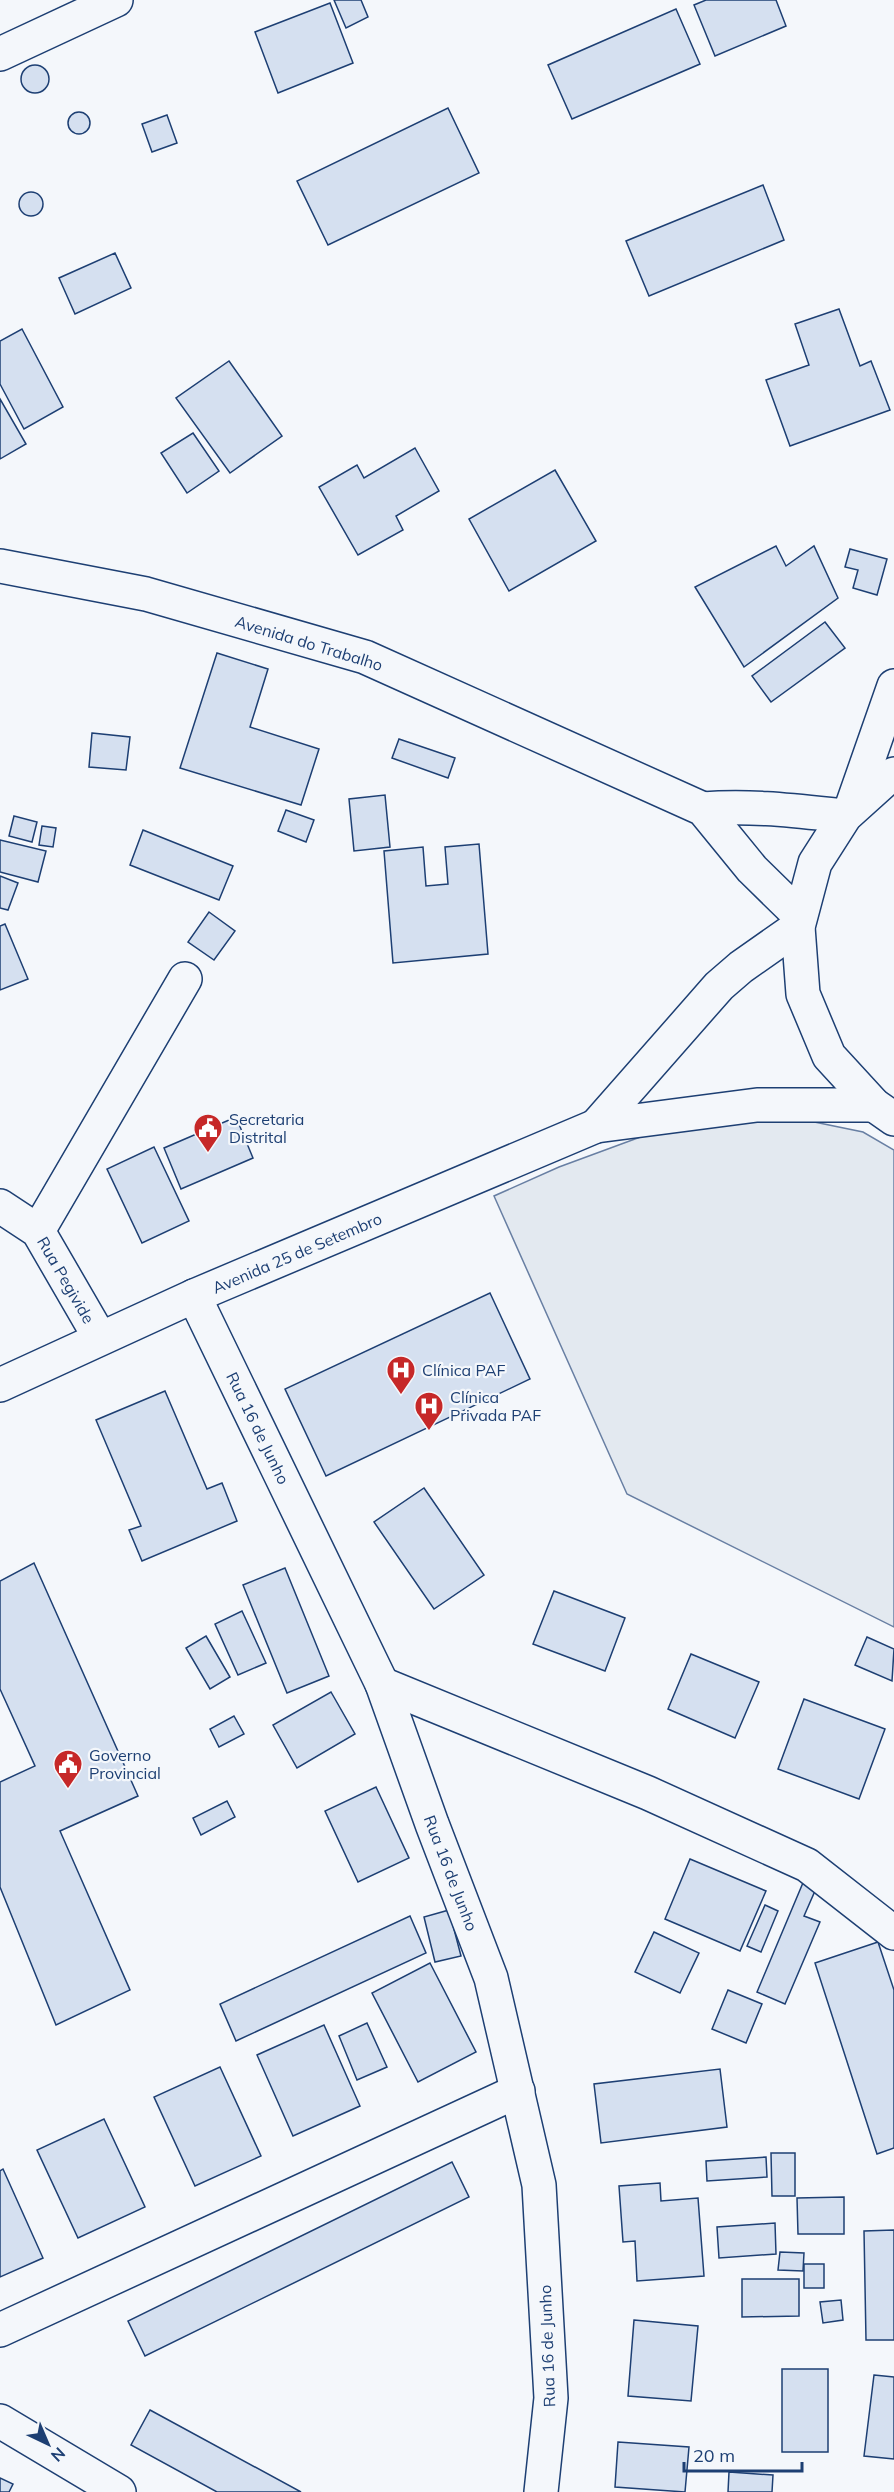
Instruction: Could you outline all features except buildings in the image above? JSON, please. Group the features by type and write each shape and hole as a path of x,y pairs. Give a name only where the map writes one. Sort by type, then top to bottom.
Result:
{"street":[{"path":"0,54 116,0"},
{"name":"Avenida do Trabalho","path":"0,566 146,594 365,657 703,808 752,869 799,922"},
{"path":"884,1112 829,1056 802,994 799,922 815,863 848,812 894,686"},
{"path":"848,812 894,774"},
{"name":"Avenida do Trabalho","path":"703,808 738,806 848,812"},
{"name":"Avenida 25 de Setembro","path":"596,1126 719,986 799,922"},
{"path":"38,1231 185,979"},
{"name":"Avenida 25 de Setembro","path":"0,1385 194,1296 596,1126 757,1105 884,1112"},
{"name":"Rua Pegivide","path":"0,1206 38,1231 100,1338"},
{"name":"Rua 16 de Junho","path":"194,1296 382,1684 491,1978 539,2185 551,2398 541,2492"},
{"path":"382,1684 648,1793 807,1865 894,1933"},
{"path":"0,2330 518,2091"},
{"path":"0,2421 119,2492"}],"shaded area":[{"path":"700,1115 790,1117 863,1132 894,1150 894,1627 627,1494 494,1196 559,1167"}],"place":[{"name":"Secretaria Distrital","path":"208,1154"},
{"name":"Clínica PAF","path":"401,1396"},
{"name":"Clínica Privada PAF","path":"429,1432"},
{"name":"Governo Provincial","path":"68,1790"}]}
